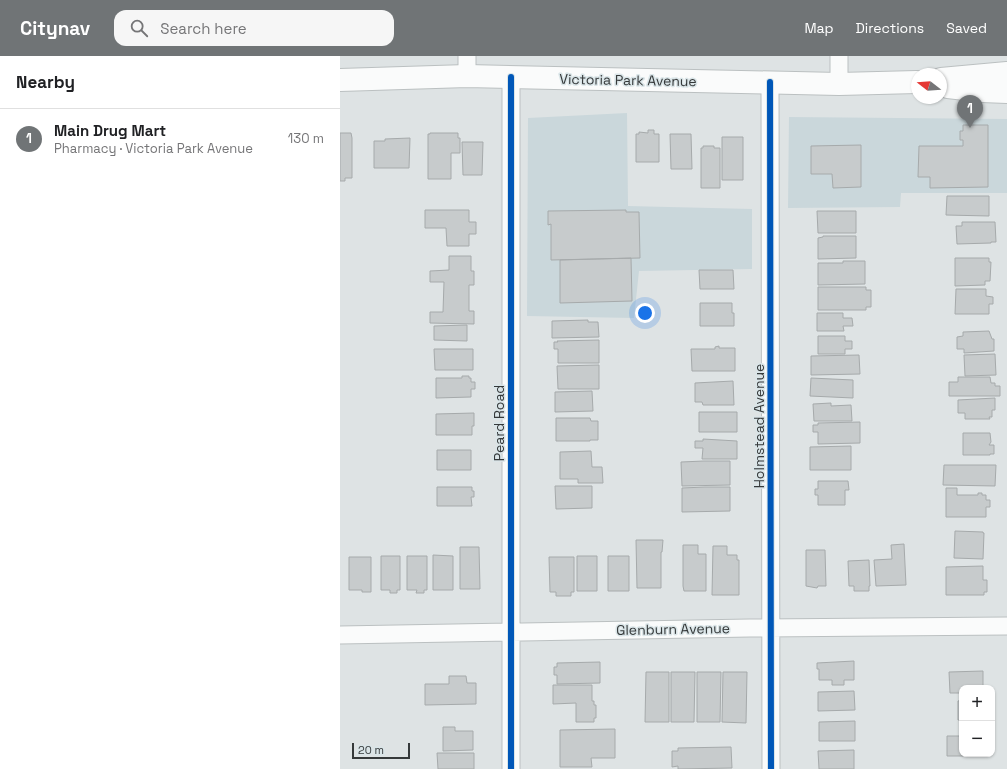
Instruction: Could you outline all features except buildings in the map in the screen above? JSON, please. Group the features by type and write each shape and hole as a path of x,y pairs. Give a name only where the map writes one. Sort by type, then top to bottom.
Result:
{"main road":[{"name":"Victoria Park Avenue","path":"340,80 467,66 511,78 839,84 911,82"},
{"path":"947,78 1007,73"},
{"path":"947,87 1007,92"},
{"path":"982,91 1007,109"}],"street":[{"path":"839,56 839,84"},
{"name":"Peard Road","path":"511,78 511,769"},
{"name":"Holmstead Avenue","path":"770,82 772,628 771,769"},
{"name":"Glenburn Avenue","path":"340,635 1007,626"}],"shaded area":[{"path":"627,113 628,206 752,209 752,269 639,271 634,318 527,316 528,118"},
{"path":"789,117 1007,119 1007,193 901,193 900,207 788,208"}],"cycle path":[{"path":"511,77 511,769"},
{"path":"770,82 771,769"}],"place":[{"name":"Main Drug Mart","path":"970,128"}]}
